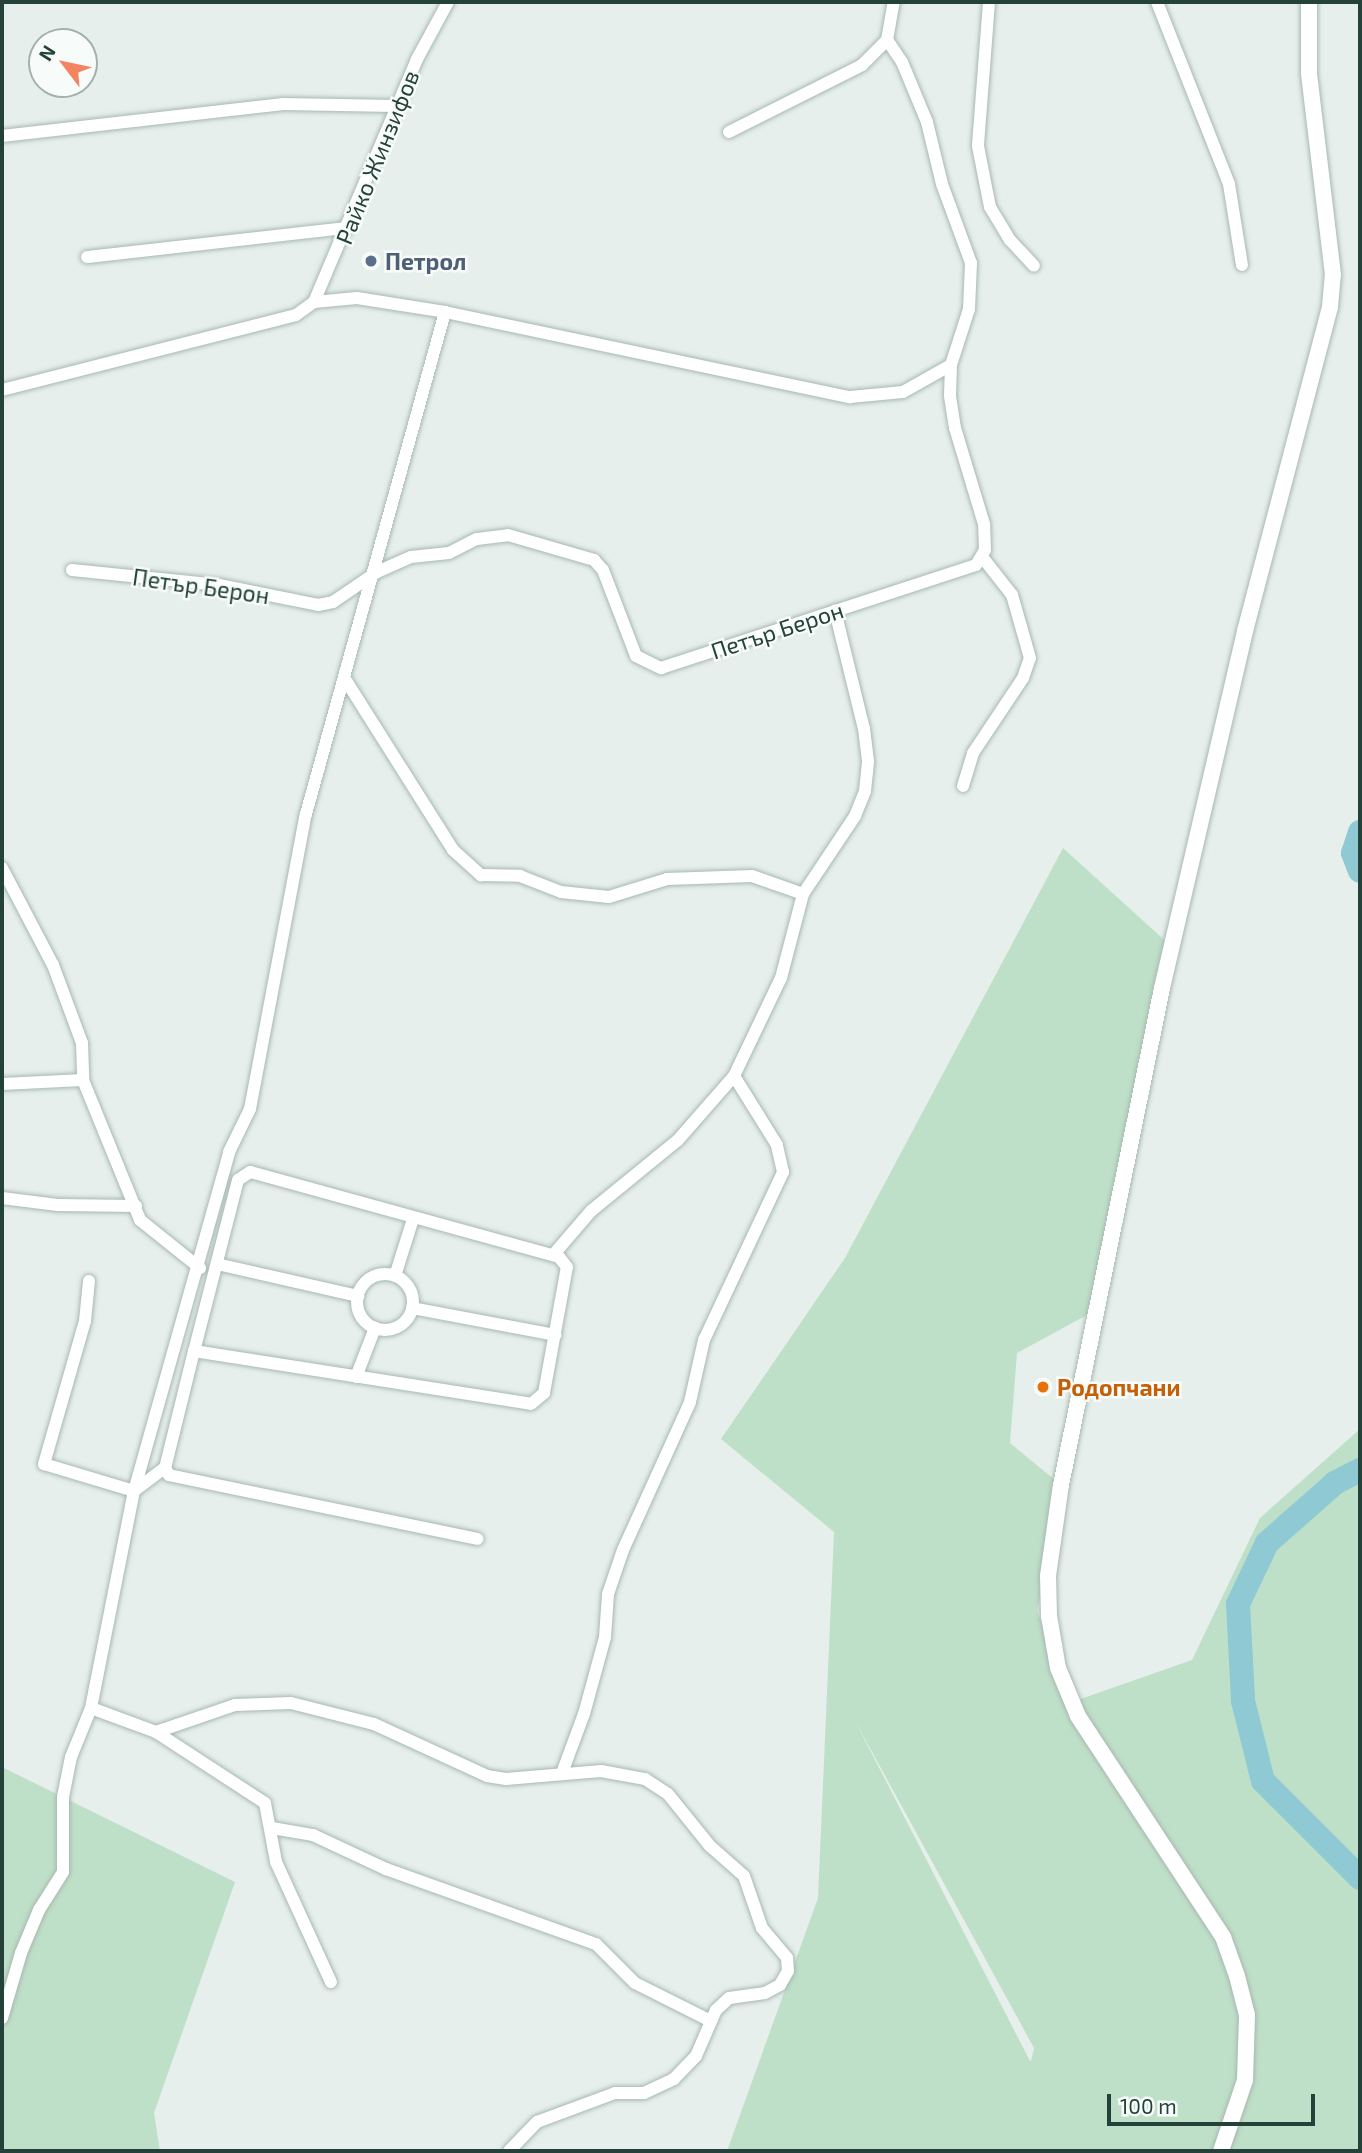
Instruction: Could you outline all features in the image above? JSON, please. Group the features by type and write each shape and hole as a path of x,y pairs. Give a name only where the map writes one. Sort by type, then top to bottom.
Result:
{"street":[{"name":"Райко Жинзифов","path":"309,306 347,228 431,27 448,2"},
{"path":"729,132 862,65 887,40 894,2"},
{"path":"989,2 978,146 990,207 1010,240 1034,266"},
{"path":"1157,2 1229,184 1242,265"},
{"path":"1221,2151 1245,2080 1247,2015 1237,1976 1223,1937 1077,1716 1058,1668 1048,1616 1048,1576 1061,1485 1162,988 1245,631 1330,307 1333,275 1309,73 1309,2"},
{"path":"887,40 902,62 927,122 942,184 971,263 970,309 951,365 954,428 984,524 983,558 1012,595 1030,658 1023,678 973,753 963,786"},
{"path":"2,136 283,104 396,106"},
{"path":"87,257 347,228"},
{"path":"2,390 309,306 357,298 445,312 850,397 903,392 951,365"},
{"path":"2,2018 21,1953 39,1909 63,1872 63,1797 71,1757 91,1708 134,1491 200,1268 229,1152 250,1109 306,814 377,572 445,312"},
{"name":"Петър Берон","path":"72,570 219,585 318,604 343,596 377,572 411,557 449,554 493,536 574,551 603,569 636,656 661,668 968,571 983,558"},
{"path":"554,1254 591,1211 678,1140 734,1076 780,978 803,894 855,816 865,791 864,729 835,611"},
{"path":"345,679 453,850 481,874 520,876 561,892 610,897 667,879 752,876 803,894"},
{"path":"2,868 53,964 82,1043 83,1080 140,1220 200,1268"},
{"path":"562,1773 584,1714 605,1637 608,1594 623,1550 690,1402 704,1340 783,1172 777,1145 734,1076"},
{"path":"2,1084 83,1080"},
{"path":"134,1491 165,1468 194,1351 238,1180 250,1172 413,1219 554,1254 567,1267 544,1393 531,1404 194,1351"},
{"path":"2,1198 136,1206"},
{"path":"395,1276 413,1219"},
{"path":"217,1264 358,1296"},
{"path":"395,1276 411,1293 412,1308 398,1327 375,1328 359,1312 358,1296 372,1278 395,1276"},
{"path":"89,1281 85,1321 44,1464 134,1491"},
{"path":"412,1308 555,1335"},
{"path":"356,1377 375,1328"},
{"path":"165,1468 176,1479 477,1539"},
{"path":"156,1732 235,1705 291,1703 374,1724 487,1776 506,1779 601,1772 645,1779 668,1794 710,1846 744,1876 762,1928 787,1958 788,1971 780,1985 765,1993 729,1998 711,2021 696,2056 674,2079 644,2093 615,2093 537,2122 509,2151"},
{"path":"91,1708 156,1732 265,1803 272,1828 276,1862 331,1982"},
{"path":"272,1828 313,1835 386,1868 596,1944 635,1983 711,2021"}],"green space":[{"path":"1063,848 1172,947 1098,1309 1017,1353 1010,1443 1061,1485 1037,1611 1072,1702 1192,1660 1260,1518 1360,1429 1360,2151 727,2151 818,1898 834,1532 721,1439 845,1258","holes":["854,1719 1034,2048 1030,2061"]},
{"path":"2,1767 235,1882 154,2113 160,2151 2,2151"}],"waterway":[{"path":"1360,832 1353,853 1360,871"},
{"path":"1360,1470 1335,1483 1267,1543 1238,1604 1243,1701 1263,1781 1360,1878"}],"place":[{"name":"Петрол","path":"371,261"},
{"name":"Родопчани","path":"1043,1387"}]}
